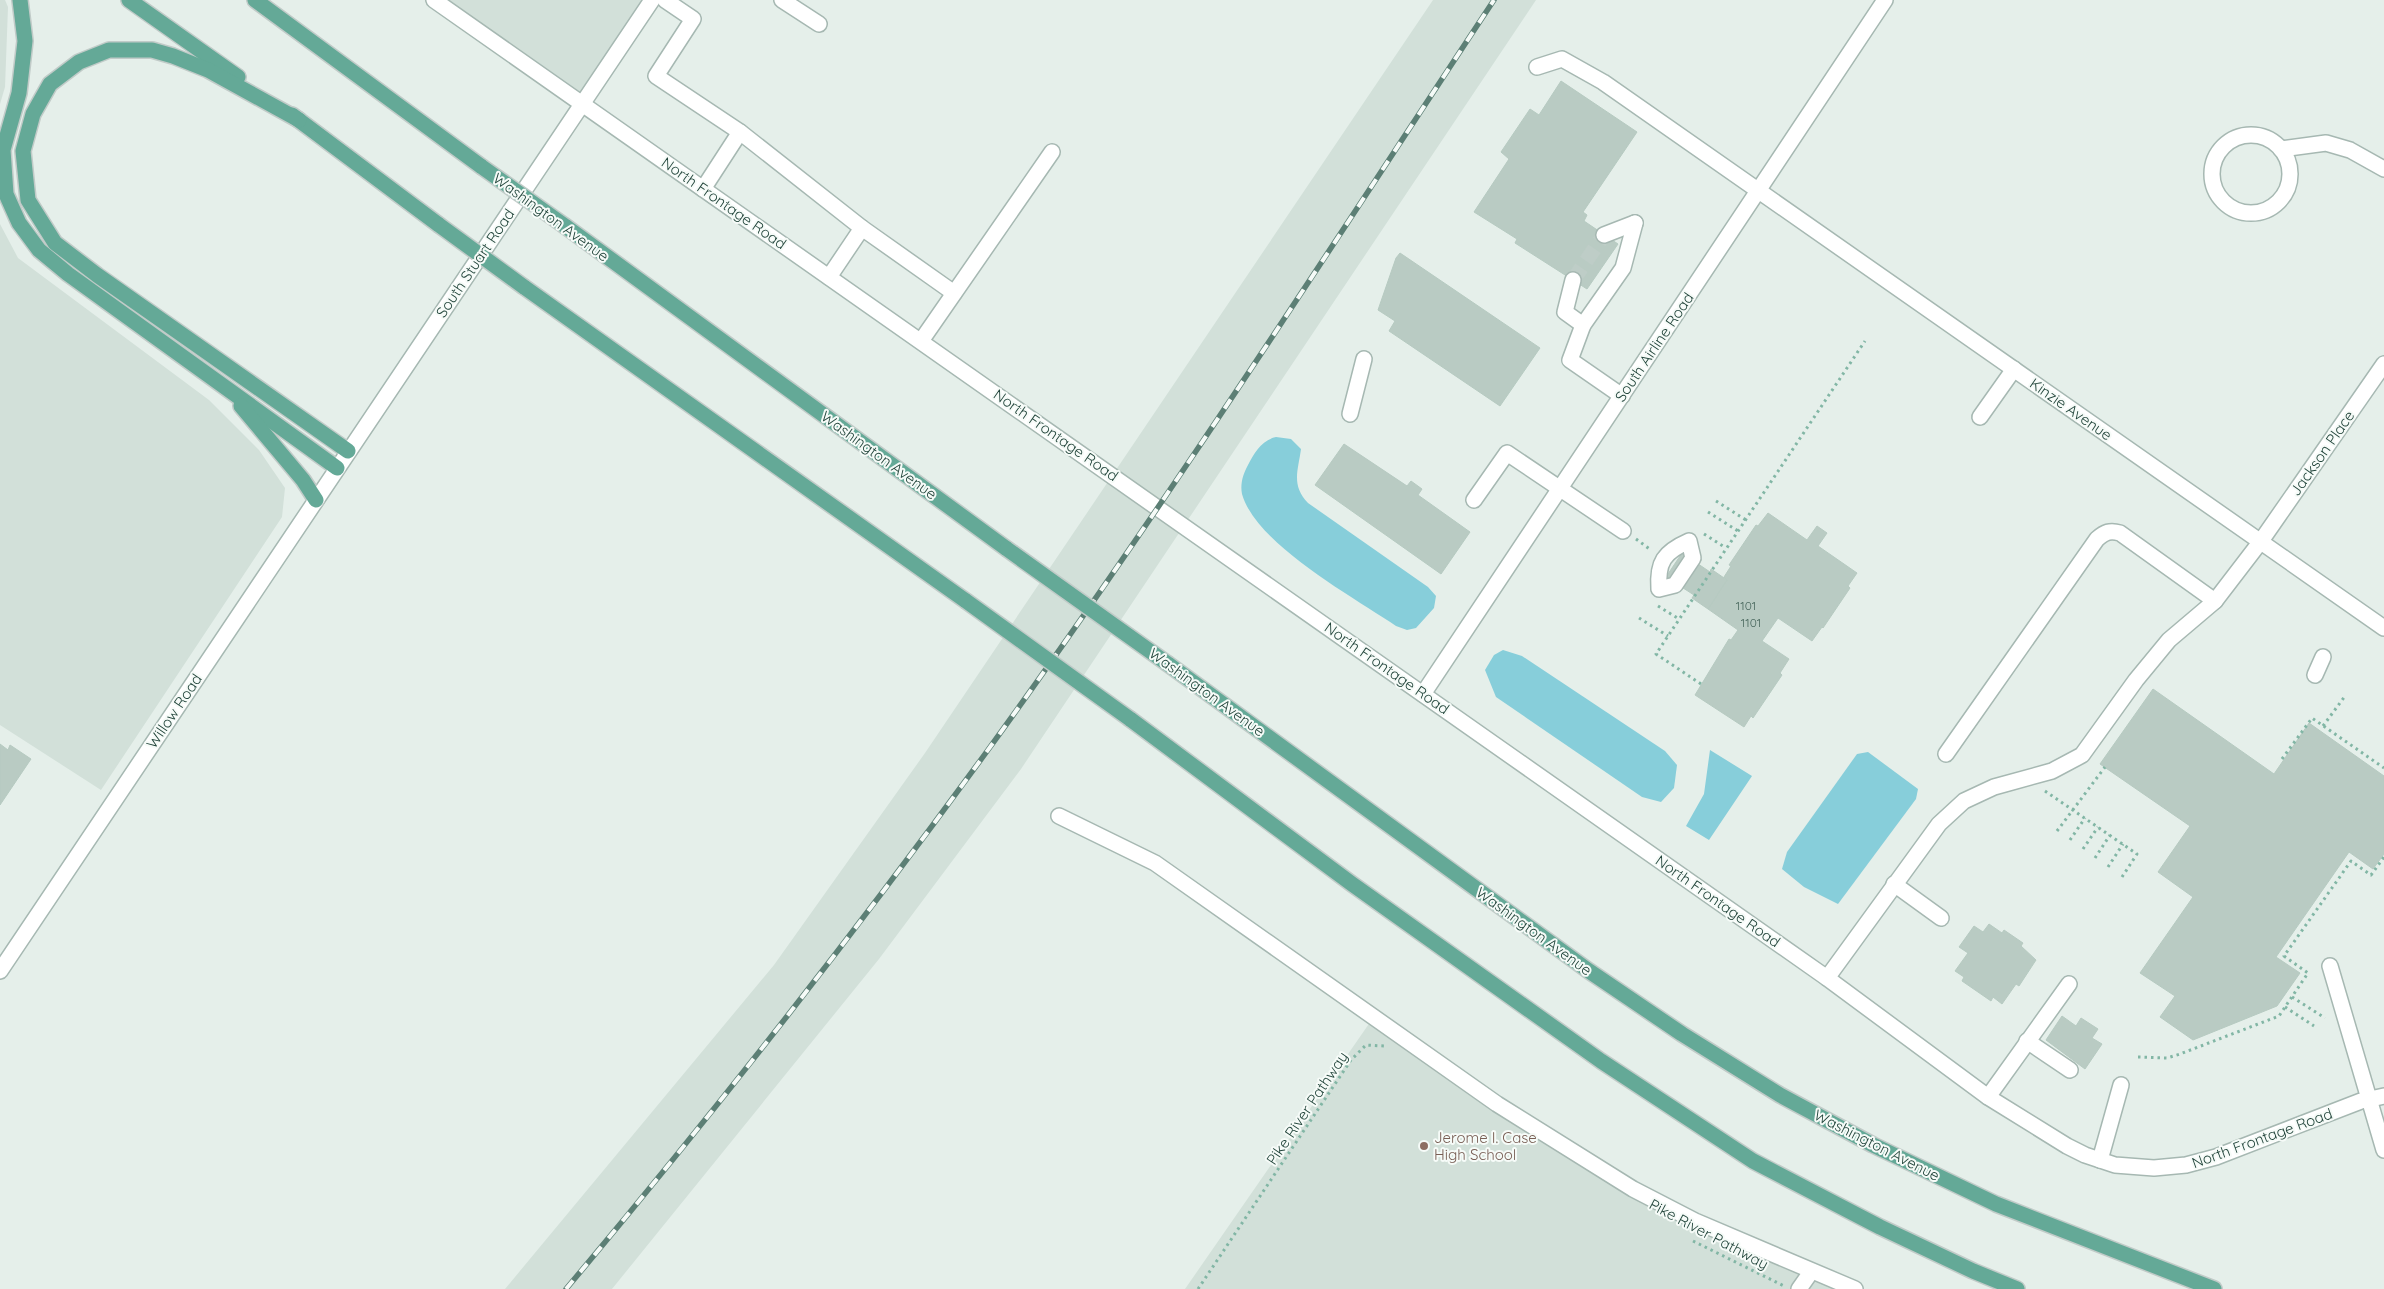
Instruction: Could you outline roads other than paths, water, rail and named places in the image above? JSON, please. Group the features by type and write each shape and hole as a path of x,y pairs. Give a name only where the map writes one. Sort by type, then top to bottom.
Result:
{"main road":[{"path":"20,0 25,41 19,93 3,150 6,194 19,223 39,250 68,274 337,468"},
{"path":"130,0 299,120 524,287 966,601 1130,719 1352,884 1585,1050 1753,1161 1880,1227 2017,1289"},
{"name":"Washington Avenue","path":"255,0 1589,971 1682,1034 1780,1095 1873,1145 1996,1204 2214,1289"},
{"path":"299,120 208,70 172,56 152,50 109,50 79,62 50,84 33,114 22,151 28,200 55,243 97,275 348,451"},
{"path":"225,387 303,480 316,500"}],"street":[{"name":"North Frontage Road","path":"434,0 1827,978 1988,1096 2067,1146 2100,1160 2139,1168 2186,1165 2216,1157 2369,1099 2384,1096"},
{"name":"South Stuart Road","path":"348,451 652,0"},
{"path":"664,0 693,19 656,76 740,132 862,228 954,293"},
{"path":"782,0 819,24"},
{"name":"South Airline Road","path":"1423,694 1885,0"},
{"name":"Kinzie Avenue","path":"1537,67 1562,59 1603,82 2384,628"},
{"path":"703,189 740,132"},
{"path":"2281,149 2290,173 2288,186 2282,198 2272,207 2261,212 2241,211 2224,202 2216,192 2212,180 2212,167 2216,155 2224,146 2241,137 2260,136 2271,141 2281,149 2326,143 2350,150 2384,169"},
{"path":"921,341 1052,152"},
{"path":"1604,235 1635,223 1623,268 1584,324 1570,360 1622,396"},
{"path":"829,277 862,228"},
{"path":"1573,280 1565,312 1584,324"},
{"path":"1350,414 1364,359"},
{"name":"Jackson Place","path":"1827,978 1939,824 1964,801 1994,787 2052,772 2082,755 2136,680 2170,640 2215,601 2261,541 2384,364"},
{"path":"1980,417 2014,369"},
{"name":"Willow Road","path":"0,971 348,451"},
{"path":"1474,500 1507,452 1623,530"},
{"path":"1946,754 2097,539 2105,532 2113,531 2120,533 2215,601"},
{"path":"2315,675 2323,657"},
{"path":"1059,816 1155,863 1497,1104 1633,1189 1695,1221 1810,1272 1855,1289"},
{"path":"1894,884 1941,918"},
{"path":"2330,966 2384,1150"},
{"path":"1988,1096 2069,984"},
{"path":"2027,1041 2070,1070"},
{"path":"2100,1160 2121,1085"},
{"path":"1792,1287 1810,1272"}],"water":[{"path":"1276,437 1291,439 1301,449 1297,478 1299,490 1308,503 1428,587 1436,596 1434,608 1416,628 1407,630 1396,626 1332,585 1286,550 1266,532 1251,513 1242,494 1243,475 1250,460 1259,448 1267,441"},
{"path":"1503,650 1522,656 1665,751 1677,765 1674,788 1661,802 1642,797 1496,697 1485,670 1494,655"},
{"path":"1710,750 1752,776 1709,840 1686,826 1704,794"},
{"path":"1868,752 1918,789 1916,799 1838,904 1804,887 1782,869 1787,852 1857,754"}],"tunnel":[{"path":"1573,280 1604,235"}],"railway":[{"path":"566,1289 780,1025 884,891 985,754 1051,662 1180,474 1494,0"}],"place":[{"name":"Jerome I. Case High School","path":"1424,1146"}]}
